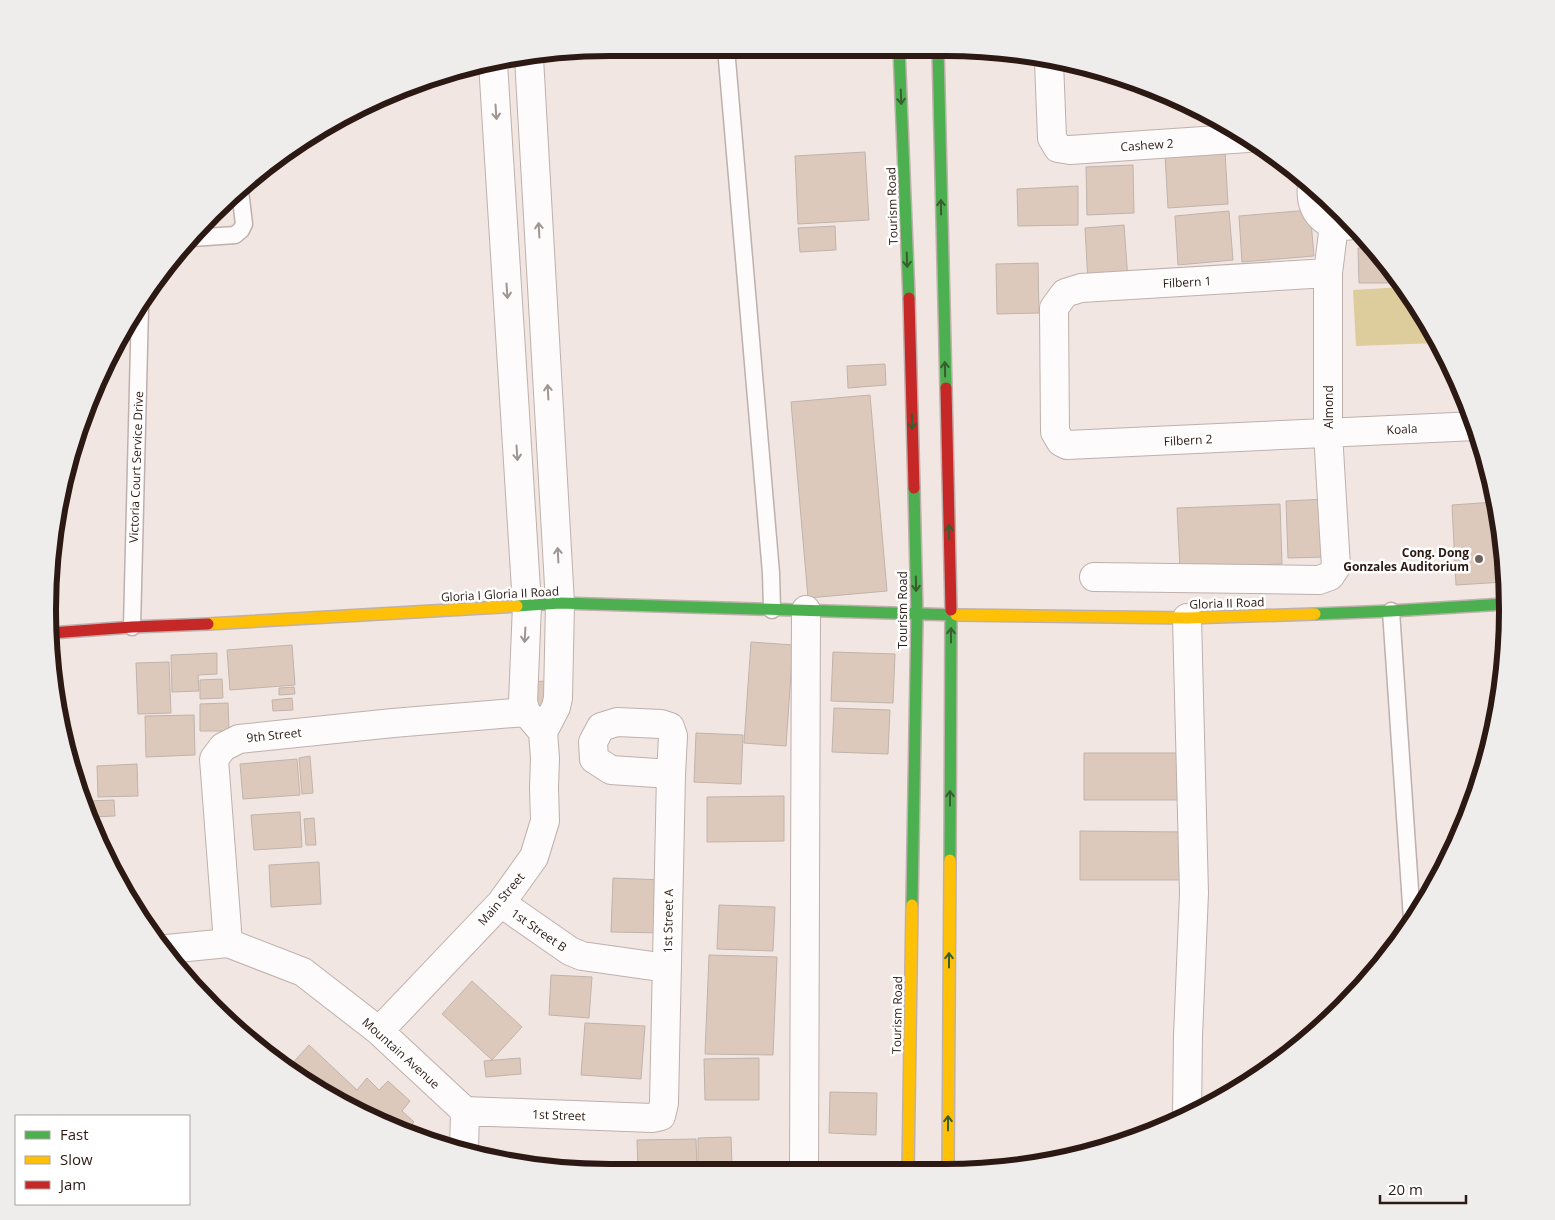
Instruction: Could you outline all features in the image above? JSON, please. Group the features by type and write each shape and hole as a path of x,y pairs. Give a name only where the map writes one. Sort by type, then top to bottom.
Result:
{"main road":[{"name":"Tourism Road","path":"899,56 910,331 917,615 908,1164"},
{"path":"938,56 951,616 948,1164"},
{"name":"Gloria I Gloria II Road","path":"57,633 560,603 951,616"},
{"name":"Gloria II Road","path":"951,616 1187,618 1391,611 1499,604"}],"street":[{"path":"529,62 560,603 556,707 534,722"},
{"name":"Cashew 2","path":"1049,66 1052,138 1058,148 1070,150 1236,139"},
{"name":"Main Street","path":"379,1031 501,903 534,857 545,821 545,758 534,722 523,702 526,605 493,69"},
{"path":"1311,195 1318,213 1326,221 1343,225"},
{"name":"Almond","path":"1094,577 1319,580 1330,576 1336,567 1328,433 1328,273 1344,226"},
{"name":"Filbern 1","path":"1055,432 1054,308 1065,294 1081,288 1328,273"},
{"name":"Koala","path":"1328,433 1467,426"},
{"name":"Filbern 2","path":"1055,432 1061,442 1067,445 1328,433"},
{"path":"804,1164 806,610"},
{"path":"1187,618 1194,893 1188,1036 1188,1108"},
{"path":"524,666 559,662"},
{"name":"9th Street","path":"228,943 214,759 223,747 239,739 393,723 534,722"},
{"name":"1st Street A","path":"652,1118 661,1116 664,1103 673,736 670,727 661,724 618,722 601,727 593,742 594,759 610,770 671,774"},
{"name":"1st Street B","path":"501,903 570,951 582,956 667,968"},
{"path":"172,948 228,943"},
{"name":"Mountain Avenue","path":"228,943 303,972 379,1031 465,1111"},
{"path":"464,1144 465,1111"},
{"name":"1st Street","path":"465,1111 652,1118"}],"lane":[{"path":"727,56 771,573 772,610"},
{"path":"201,237 235,235 241,230 244,224 241,198"},
{"name":"Victoria Court Service Drive","path":"132,628 140,318"},
{"path":"1391,611 1411,908"}],"shaded area":[{"path":"1395,288 1430,343 1356,346 1353,290"}],"building":[{"path":"1225,151 1228,204 1168,208 1165,155"},
{"path":"865,152 869,220 798,224 795,156"},
{"path":"1133,165 1134,213 1087,215 1086,167"},
{"path":"1078,186 1078,225 1018,226 1017,189"},
{"path":"1310,210 1314,256 1242,262 1239,216"},
{"path":"1229,211 1233,260 1178,265 1175,216"},
{"path":"1124,225 1128,280 1088,282 1085,228"},
{"path":"835,226 836,250 800,252 798,228"},
{"path":"1358,248 1363,248 1391,283 1359,283"},
{"path":"1038,263 1039,313 997,314 996,264"},
{"path":"885,364 886,385 848,388 847,366"},
{"path":"870,395 887,591 808,598 791,402"},
{"path":"1327,499 1328,557 1288,558 1286,501"},
{"name":"Cong. Dong Gonzales Auditorium","path":"1488,502 1498,582 1456,585 1452,505"},
{"path":"1280,504 1282,564 1180,567 1177,508"},
{"path":"751,642 793,645 786,746 744,743"},
{"path":"292,645 295,685 230,690 227,650"},
{"path":"833,652 895,654 893,703 831,701"},
{"path":"217,653 217,674 198,675 199,691 172,692 171,655"},
{"path":"169,662 171,713 138,714 136,663"},
{"path":"222,679 223,698 200,699 200,680"},
{"path":"546,681 548,708 530,709 528,682"},
{"path":"294,687 295,694 279,695 279,688"},
{"path":"292,698 293,710 273,711 272,700"},
{"path":"228,703 229,731 200,731 200,704"},
{"path":"834,708 890,710 888,754 832,752"},
{"path":"194,715 195,755 146,757 145,716"},
{"path":"696,733 743,735 741,784 694,782"},
{"path":"1084,753 1185,753 1185,800 1084,800"},
{"path":"310,756 313,793 302,794 299,758"},
{"path":"297,759 300,795 243,799 240,764"},
{"path":"137,764 138,796 98,797 97,766"},
{"path":"784,796 784,841 707,842 707,797"},
{"path":"114,800 115,816 96,817 91,801"},
{"path":"300,812 302,847 254,850 251,815"},
{"path":"314,818 316,845 306,845 304,819"},
{"path":"1080,831 1184,832 1184,880 1080,880"},
{"path":"319,862 321,904 271,907 269,865"},
{"path":"613,878 663,880 661,933 611,932"},
{"path":"719,905 775,907 773,951 717,949"},
{"path":"709,955 777,957 773,1055 705,1054"},
{"path":"551,975 592,977 589,1018 549,1015"},
{"path":"472,981 522,1027 492,1060 442,1014"},
{"path":"585,1023 645,1026 641,1079 581,1075"},
{"path":"309,1045 357,1090 367,1078 379,1090 388,1081 410,1101 402,1111 414,1122 410,1126 365,1107 333,1090 292,1063"},
{"path":"520,1058 521,1074 486,1077 484,1061"},
{"path":"759,1058 759,1100 705,1100 704,1059"},
{"path":"830,1092 877,1093 876,1135 829,1133"},
{"path":"731,1137 732,1164 698,1164 698,1138"},
{"path":"696,1139 697,1164 638,1164 637,1140"}],"traffic: fast":[{"path":"899,56 909,298"},
{"path":"938,56 946,388"},
{"path":"912,905 917,615 914,488"},
{"path":"517,606 560,603 956,615"},
{"path":"1315,614 1499,604"},
{"path":"950,860 951,610"}],"traffic: slow":[{"path":"208,624 517,606"},
{"path":"956,615 1187,618 1315,614"},
{"path":"948,1164 950,860"},
{"path":"908,1164 912,905"}],"traffic: jam":[{"path":"909,298 914,488"},
{"path":"946,388 951,610"},
{"path":"57,633 208,624"}],"place":[{"name":"Cong. Dong Gonzales Auditorium","path":"1479,559"}]}
